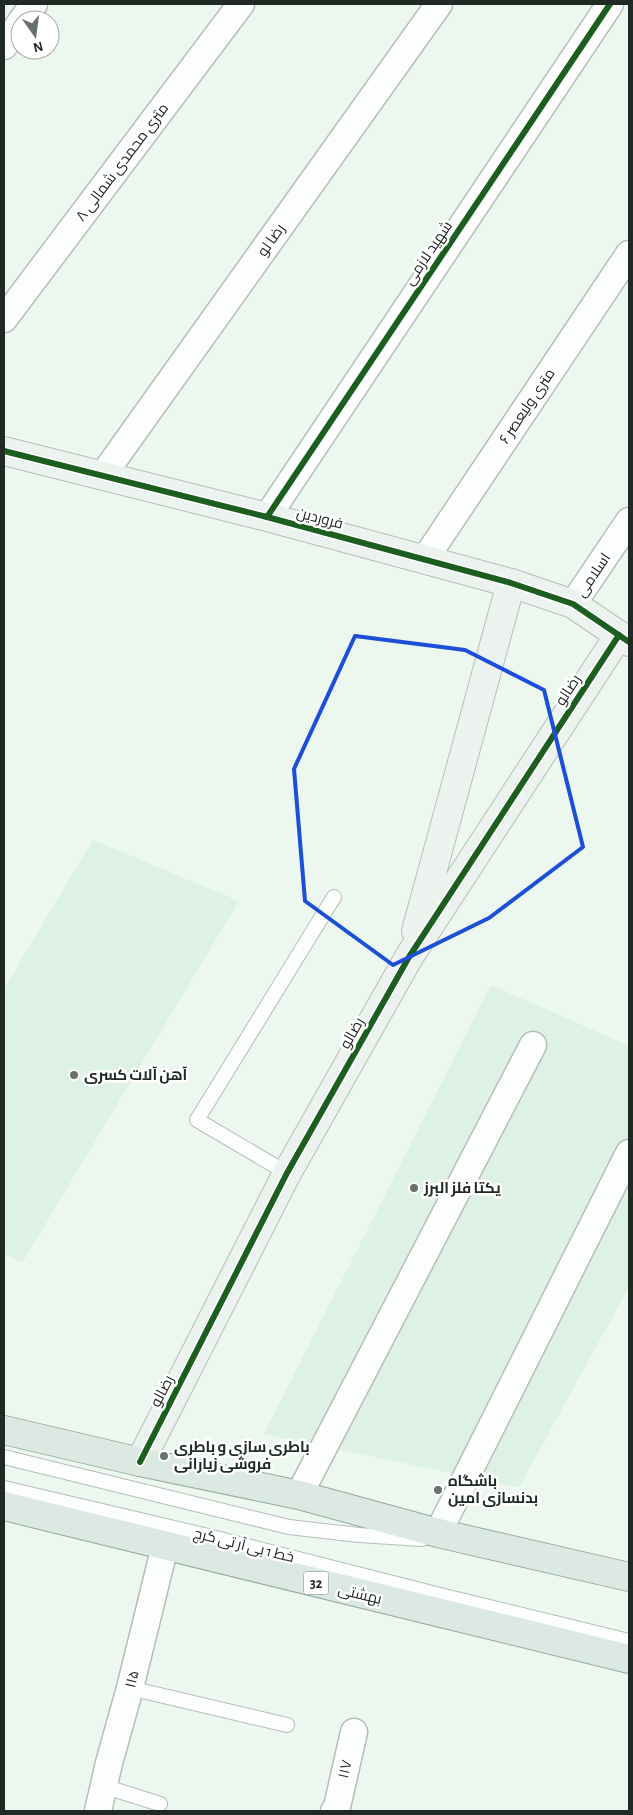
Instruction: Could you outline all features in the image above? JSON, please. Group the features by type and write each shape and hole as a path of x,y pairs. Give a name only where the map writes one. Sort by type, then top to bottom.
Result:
{"main road":[{"path":"4,1430 140,1462 298,1495 438,1533 629,1577"},
{"name":"بهشتی","path":"4,1506 629,1659"}],"street":[{"name":"۸ متری محمدی شمالی","path":"4,320 241,4"},
{"name":"رضا لو","path":"103,476 439,4"},
{"name":"شهید لازمی","path":"267,517 610,4"},
{"name":"۶ متری ولیعصر","path":"425,558 629,254"},
{"name":"فروردین","path":"4,451 425,558 511,583 573,604 624,639"},
{"name":"اسلامی","path":"573,604 629,521"},
{"path":"409,957 511,583"},
{"name":"رضالو","path":"140,1462 287,1173 409,957 624,639"},
{"path":"298,1495 533,1045"},
{"path":"438,1533 629,1153"},
{"name":"۱۱۵","path":"98,1811 164,1546"},
{"name":"۱۱۷","path":"335,1809 354,1732"}],"lane":[{"path":"287,1173 197,1120 334,897"},
{"name":"خط 1 بی آر تی کرج","path":"4,1457 289,1527 359,1535 482,1543"},
{"name":"خط 1 بی آر تی کرج","path":"4,1488 204,1535 629,1641"},
{"path":"130,1688 287,1725"},
{"path":"104,1786 160,1804"}],"highlighted area":[{"path":"355,636 465,650 544,690 583,847 489,918 393,965 305,901 294,769"}],"shaded area":[{"path":"93,840 239,901 22,1263 4,1254 4,989"},
{"path":"491,985 629,1046 629,1287 519,1487 264,1434"}],"cycle path":[{"path":"267,517 610,4"},
{"path":"4,451 267,517 511,583 573,604 629,642"},
{"path":"140,1462 287,1173 409,957 619,635"}],"place":[{"name":"آهن آلات کسری","path":"74,1075"},
{"name":"یکتا فلز البرز","path":"414,1188"},
{"name":"باطری سازی و باطری فروشی زیارانی","path":"164,1456"},
{"name":"باشگاه بدنسازی امین","path":"438,1490"}]}
